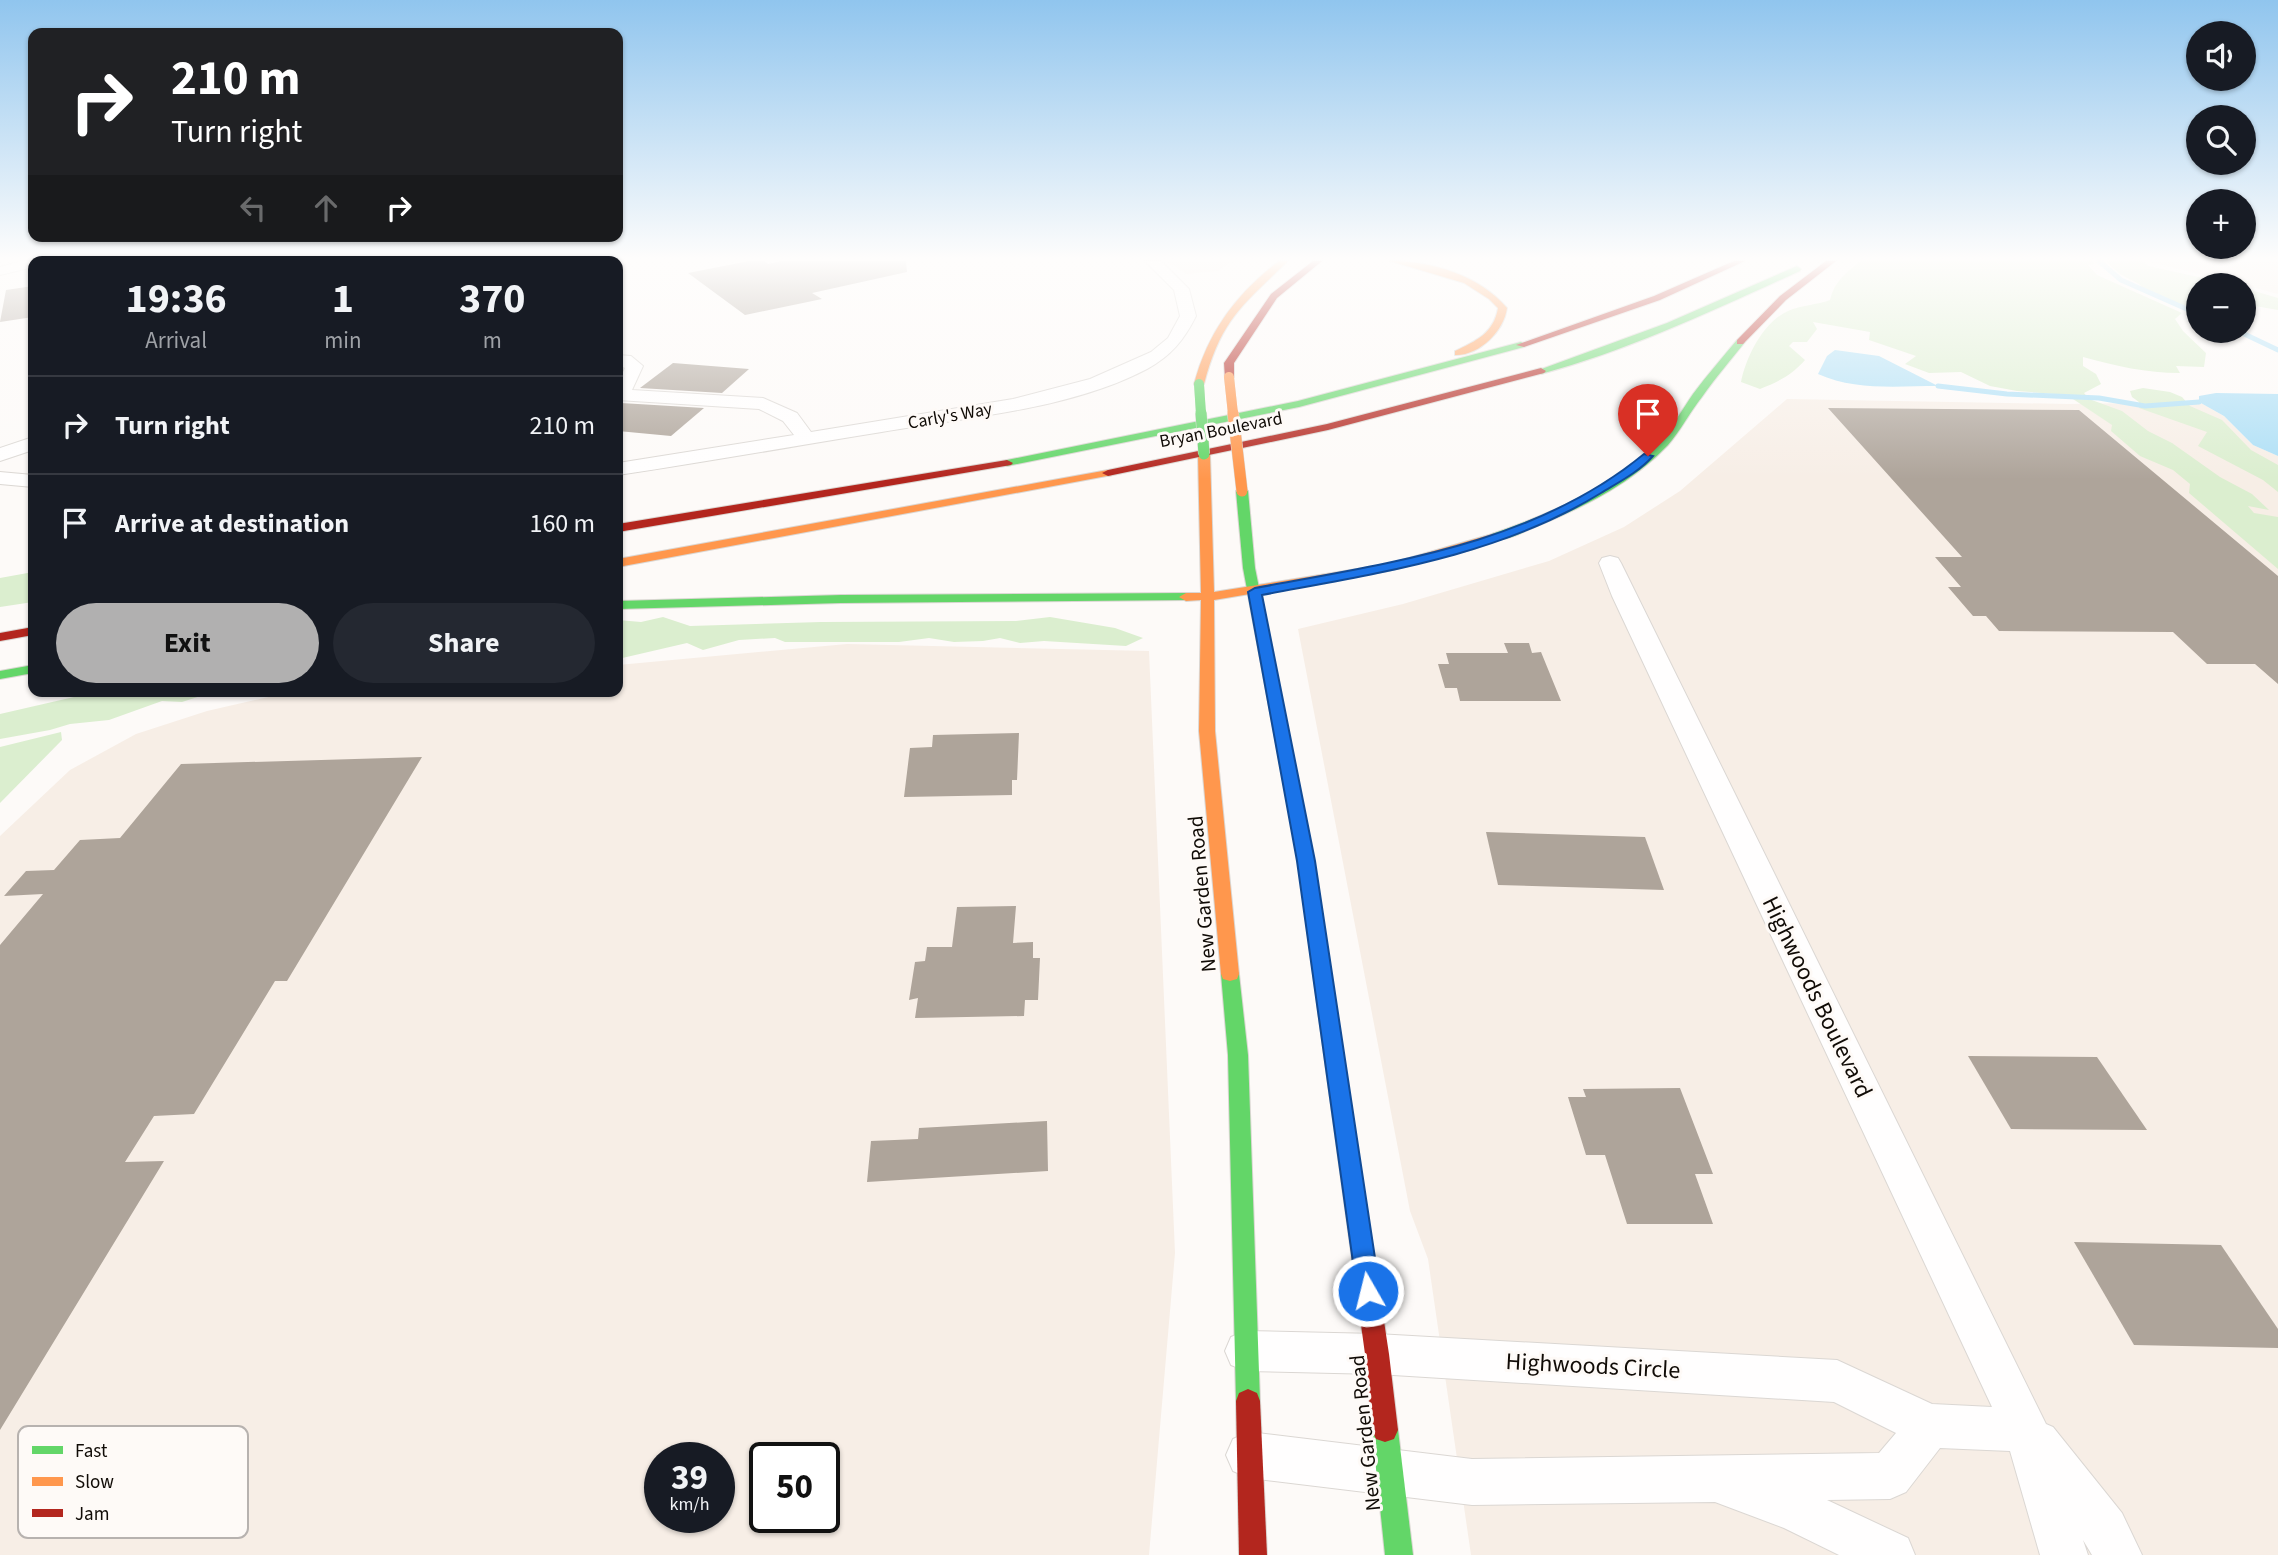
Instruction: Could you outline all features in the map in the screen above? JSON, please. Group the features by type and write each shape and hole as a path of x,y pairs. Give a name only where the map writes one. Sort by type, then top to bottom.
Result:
{"main road":[{"name":"New Garden Road","path":"1215,334 1203,359 1199,384 1206,496 1208,731 1238,1055 1252,1555"},
{"name":"New Garden Road","path":"1249,334 1229,363 1229,377 1249,568 1306,861 1377,1354 1399,1555"},
{"path":"1249,416 1456,354 1492,334"},
{"name":"Bryan Boulevard","path":"623,527 1032,457 1249,416 1360,390 1559,334"},
{"name":"Bryan Boulevard","path":"623,562 1043,486 1284,438 1482,388 1649,334"},
{"path":"623,605 841,599 1207,597 1331,580 1451,553 1538,522 1590,497 1631,470 1664,442 1701,390 1748,334"},
{"path":"0,637 28,632"},
{"path":"0,675 28,670"}],"street":[{"name":"Carly's Way","path":"623,468 1038,400 1115,376 1148,360 1171,344 1177,334"},
{"path":"623,360 634,366 623,389"},
{"path":"623,395 763,404 790,416 806,438"},
{"path":"0,455 28,445"},
{"path":"0,478 28,481"},
{"name":"Highwoods Boulevard","path":"1610,563 2026,1430 2064,1555"},
{"name":"Highwoods Circle","path":"1247,1351 1377,1354 1837,1381 1930,1426 2026,1430"},
{"path":"1250,1455 1472,1482 1890,1476 1930,1426"},
{"name":"Highwoods Boulevard","path":"2026,1430 2105,1530 2118,1555"},
{"path":"1715,1479 1795,1509 1891,1555"}],"shaded area":[{"path":"1787,399 2068,404 2199,402 2224,416 2253,445 2278,456 2278,1555 1471,1555 1428,1259 1410,1211 1298,629 1403,604 1549,561 1624,527 1680,491"},
{"path":"847,644 1149,651 1175,1253 1149,1555 0,1555 0,836 70,770 136,734 207,711 269,697 623,697 623,665"}],"green space":[{"path":"1762,334 1813,334 1807,342 1793,342 1789,346 1805,360 1779,381 1760,389 1741,382 1751,351"},
{"path":"1870,334 2186,334 2186,343 2196,343 2206,353 2204,367 2176,366 2180,373 2155,372 2083,357 2083,366 2096,374 2101,384 2084,393 2089,399 2122,411 2220,477 2252,494 2269,510 2248,506 2254,513 2278,517 2278,569 2189,493 2190,484 2173,470 2140,456 2111,431 2112,425 2067,395 1990,386 1961,372 1929,373 1905,364 1916,356 1869,340"},
{"path":"2143,388 2170,392 2182,397 2190,406 2222,420 2251,450 2278,465 2278,492 2263,480 2198,446 2207,432 2139,408 2139,402 2132,397 2130,391"},
{"path":"28,573 28,603 0,607 0,578"},
{"path":"663,617 690,626 1016,621 1050,617 1115,628 1143,638 1126,646 1044,641 1020,643 1000,638 954,642 929,638 899,642 785,642 775,638 739,640 703,650 687,643 623,658 623,620 641,622"},
{"path":"74,697 197,697 182,702 162,701 109,720 70,724 0,739 0,714"},
{"path":"61,732 62,740 0,803 0,747"}],"water":[{"path":"1835,350 1879,356 1938,386 1862,385 1818,374 1827,356"},
{"path":"2216,393 2278,394 2278,456 2253,445 2224,416 2199,402 2199,396"}],"building":[{"path":"673,363 749,369 722,393 640,388"},
{"path":"623,403 704,408 671,436 623,431"},
{"path":"1828,408 2079,410 2278,576 2278,684 2255,664 2207,664 2173,632 1999,631 1986,616 1973,616 1948,587 1961,587 1935,557 1962,557"},
{"path":"1504,643 1529,643 1532,653 1541,652 1561,701 1460,701 1457,688 1445,688 1438,664 1449,664 1446,653 1508,653"},
{"path":"1019,733 1017,780 1012,780 1012,795 904,797 910,748 932,747 933,735"},
{"path":"422,757 287,981 275,981 194,1114 154,1116 125,1162 164,1161 0,1430 0,945 43,894 4,896 26,871 54,870 80,840 120,838 181,764"},
{"path":"1486,832 1645,837 1664,890 1498,885"},
{"path":"1016,906 1013,943 1033,942 1033,958 1040,958 1038,1000 1025,1000 1024,1016 915,1018 918,998 909,1000 915,962 925,961 927,947 952,947 957,907"},
{"path":"1968,1056 2097,1057 2147,1130 2011,1129"},
{"path":"1680,1088 1713,1174 1695,1174 1713,1224 1627,1224 1605,1155 1586,1155 1568,1097 1586,1097 1583,1089"},
{"path":"1047,1121 1048,1171 867,1182 871,1141 918,1139 919,1128"},
{"path":"2074,1242 2221,1245 2278,1329 2278,1348 2134,1345"}],"waterway":[{"path":"2256,340 2278,350"},
{"path":"1938,386 2007,394 2099,398 2145,406 2199,402"}],"traffic: fast":[{"path":"1541,371 1646,334"},
{"path":"1496,537 1586,499 1628,474 1647,459 1669,436 1704,386 1740,342"},
{"path":"1007,463 1299,404 1521,345"},
{"path":"1199,384 1204,454"},
{"path":"1242,491 1249,568 1306,861 1322,974"},
{"path":"623,605 841,599 1186,597"},
{"path":"0,675 28,670"},
{"path":"1230,974 1238,1055 1248,1401"},
{"path":"1385,1430 1399,1555"}],"traffic: slow":[{"path":"1199,384 1218,334"},
{"path":"1458,353 1491,334"},
{"path":"1229,377 1242,491"},
{"path":"1204,454 1208,570 1207,731 1230,974"},
{"path":"623,562 1108,473"},
{"path":"1186,597 1242,592 1360,573 1442,554 1496,537"}],"traffic: jam":[{"path":"1229,377 1229,363 1249,334"},
{"path":"1521,345 1554,334"},
{"path":"1740,342 1748,334"},
{"path":"1108,473 1328,427 1541,371"},
{"path":"623,527 1007,463"},
{"path":"0,637 28,632"},
{"path":"1322,974 1377,1354 1385,1430"},
{"path":"1248,1401 1253,1555"}],"route":[{"path":"1368,1291 1306,861 1255,592 1331,580 1405,564 1485,542 1538,522 1590,497 1648,456"}]}
